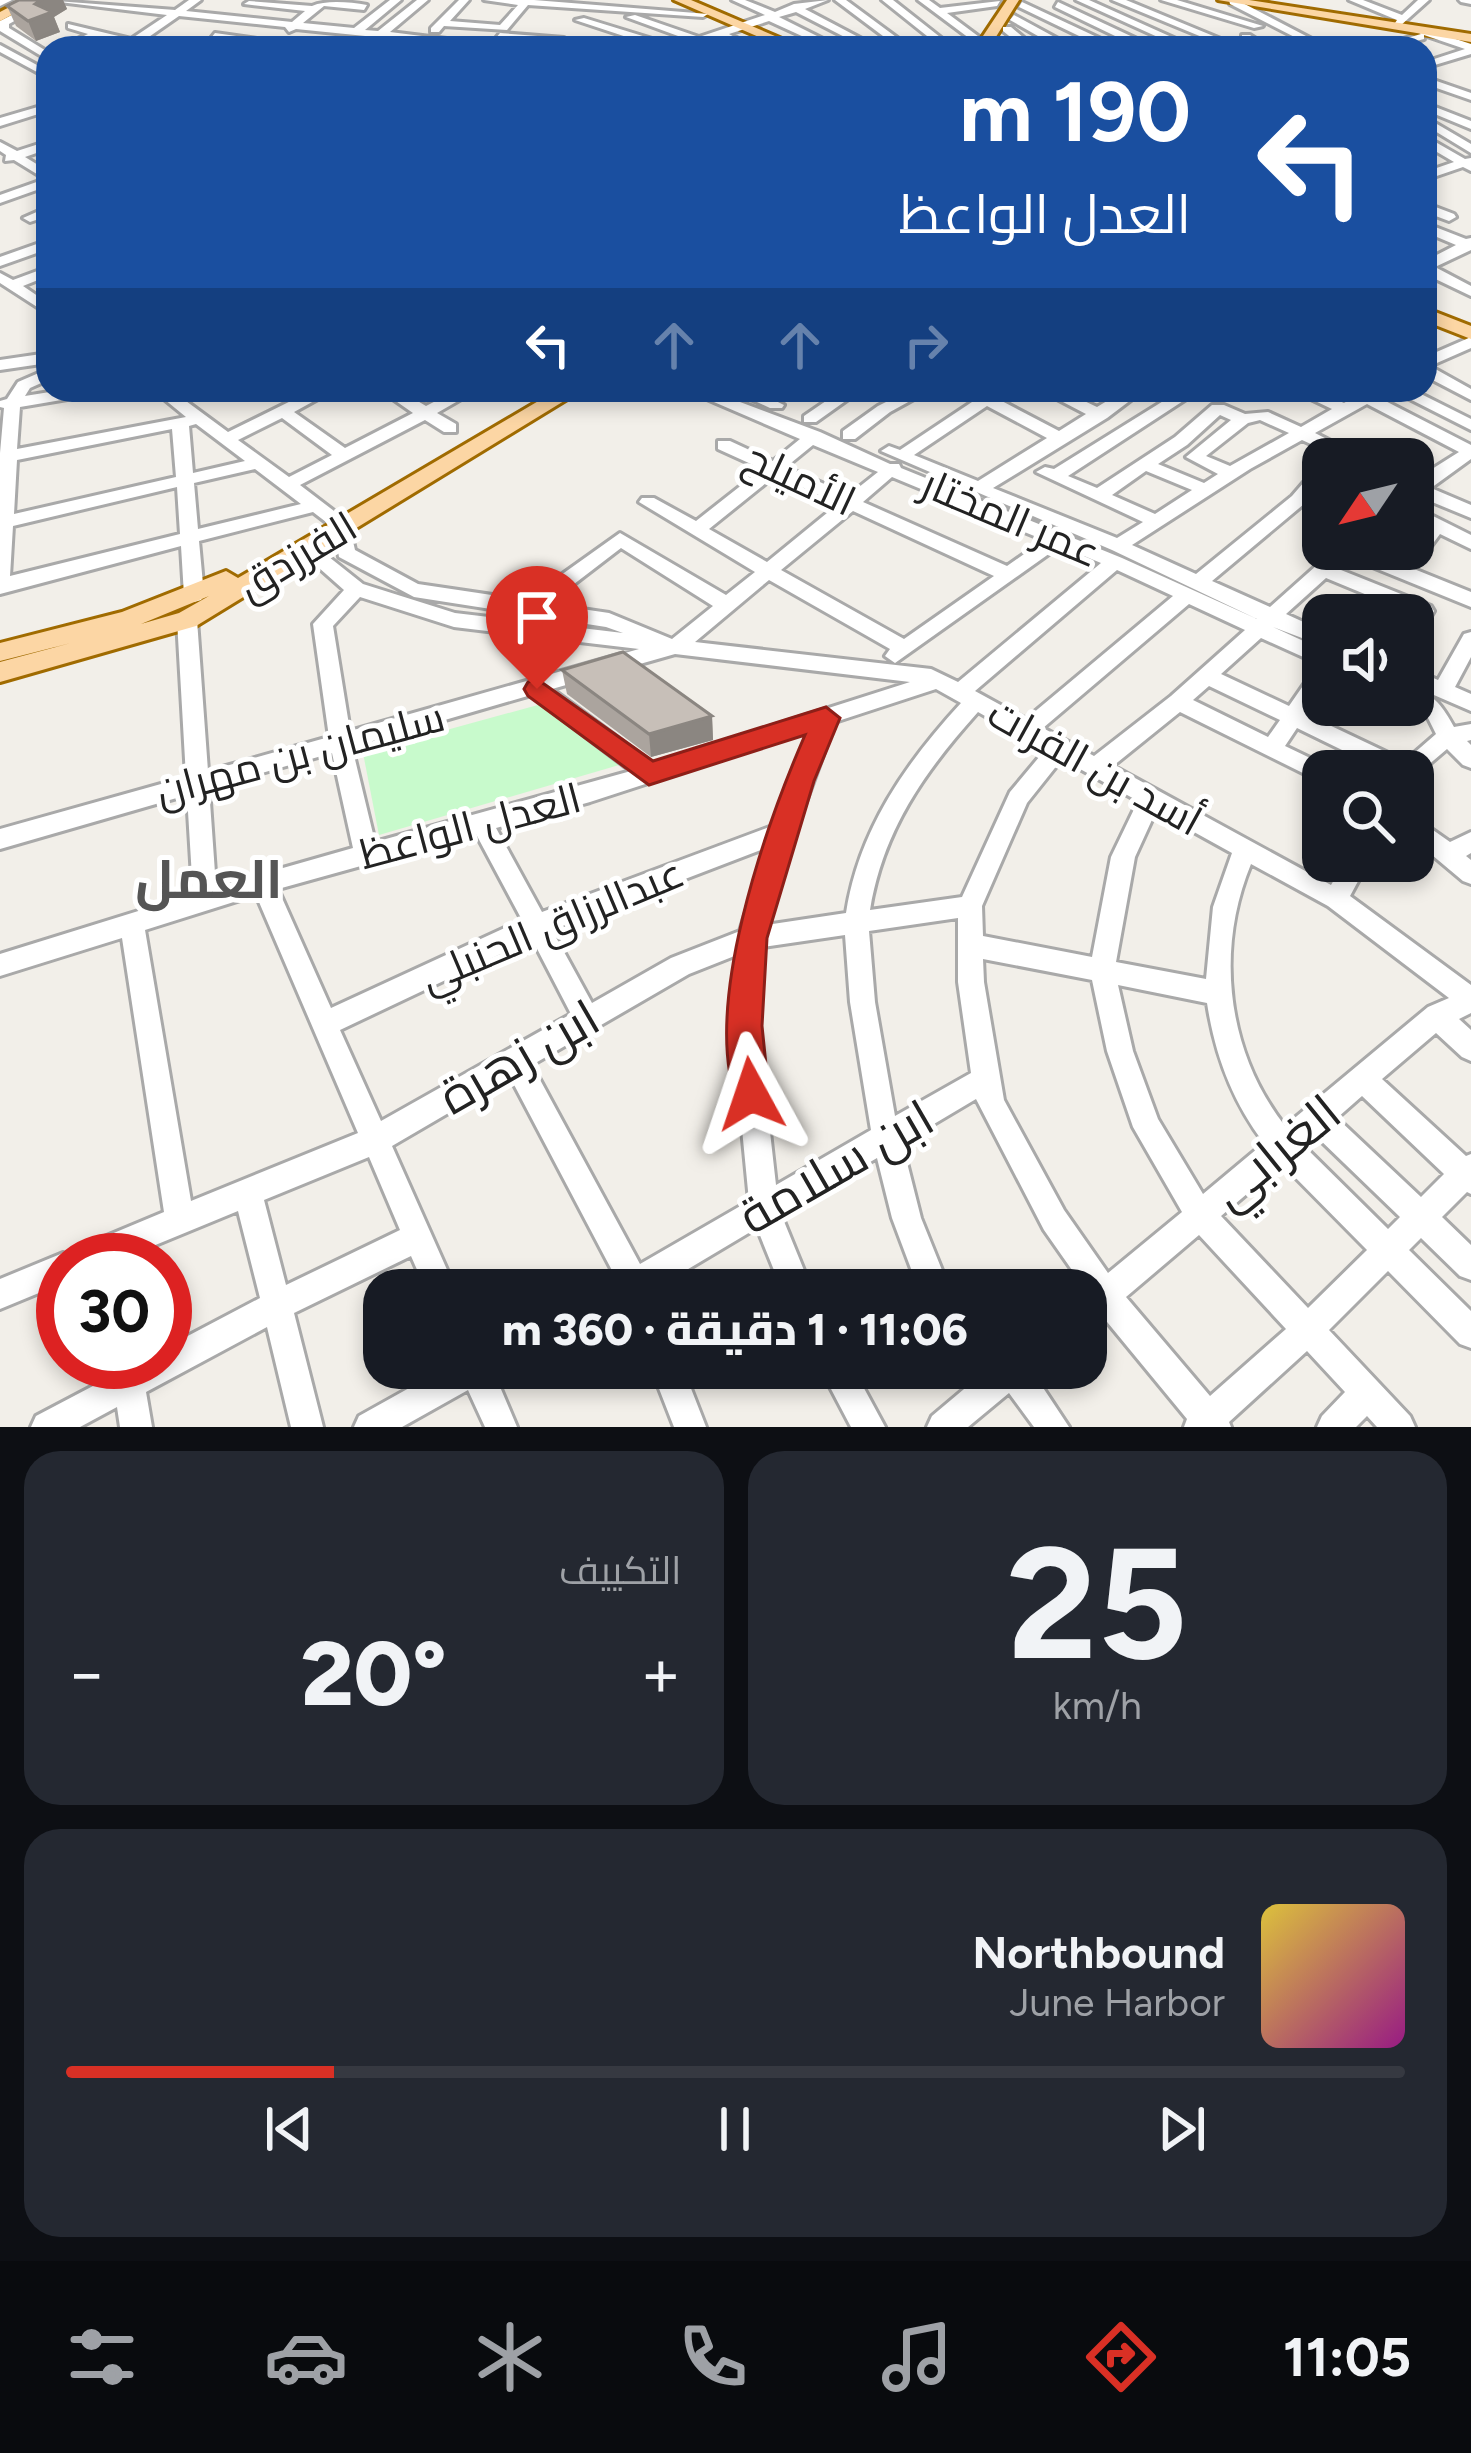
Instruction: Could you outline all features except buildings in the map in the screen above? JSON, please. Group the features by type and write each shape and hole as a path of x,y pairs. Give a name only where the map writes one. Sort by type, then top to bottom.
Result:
{"main road":[{"path":"2,7 17,0"},
{"path":"2,7 33,0"},
{"path":"668,0 752,36"},
{"path":"681,0 733,29 756,36"},
{"path":"1224,0 1434,36"},
{"path":"1249,0 1400,21 1471,37"},
{"path":"995,36 1011,9"},
{"path":"1437,36 1471,37"},
{"path":"1437,316 1471,333"},
{"name":"الفرزدق","path":"0,652 190,608 330,517 524,402"},
{"name":"الفرزدق","path":"0,672 190,608 288,562 330,517 549,402"}],"street":[{"path":"36,50 10,35 4,23 49,0 118,8 133,4 175,13 386,35 578,22"},
{"path":"170,0 225,9 213,17"},
{"path":"339,36 396,0"},
{"path":"386,35 423,0"},
{"path":"434,31 464,0"},
{"path":"475,26 493,0 703,14"},
{"path":"626,9 638,0"},
{"path":"737,0 812,36"},
{"path":"781,0 851,36"},
{"path":"716,36 823,0"},
{"path":"840,0 889,36"},
{"path":"887,0 933,36"},
{"path":"923,0 972,36"},
{"path":"936,11 965,3 1011,9 1081,0 1166,36"},
{"path":"1118,0 1264,24 1294,36"},
{"path":"1166,0 1200,14"},
{"path":"1359,1 1400,21 1424,0"},
{"path":"506,25 526,1"},
{"path":"142,36 193,2"},
{"path":"1233,2 1264,24"},
{"path":"346,31 352,17 369,3"},
{"path":"249,4 369,3"},
{"path":"965,3 1011,9 1081,36"},
{"path":"86,36 133,4"},
{"path":"215,36 270,5"},
{"path":"568,36 596,5"},
{"path":"596,5 679,36"},
{"path":"1058,5 1123,36"},
{"path":"1117,16 1143,5"},
{"path":"1143,5 1207,36"},
{"path":"318,6 352,17"},
{"path":"278,36 318,6"},
{"path":"1011,9 1025,36"},
{"path":"1011,9 1050,36"},
{"path":"818,19 898,10"},
{"path":"409,11 434,31"},
{"path":"516,13 578,22 628,36"},
{"path":"1180,26 1200,14"},
{"path":"1247,36 1264,24"},
{"path":"72,26 105,36"},
{"path":"733,29 739,36"},
{"path":"1413,36 1419,34"},
{"path":"1449,38 1471,50"},
{"path":"0,48 36,67"},
{"path":"1437,61 1471,50"},
{"path":"0,69 21,57"},
{"path":"1437,68 1466,79"},
{"path":"1446,87 1466,79"},
{"path":"1437,84 1470,96"},
{"path":"1437,109 1470,96"},
{"path":"1437,97 1471,111"},
{"path":"0,122 36,111"},
{"path":"1437,116 1471,129"},
{"path":"1453,138 1471,129"},
{"path":"1437,135 1471,148"},
{"path":"0,146 36,170"},
{"path":"0,161 36,149"},
{"path":"1437,153 1469,164"},
{"path":"1437,173 1469,164"},
{"path":"0,199 36,184"},
{"path":"1437,211 1471,220"},
{"path":"1437,223 1452,215"},
{"path":"30,218 36,216"},
{"path":"1437,233 1469,244"},
{"path":"1437,260 1469,244"},
{"path":"0,262 36,248"},
{"path":"1447,255 1471,266"},
{"path":"1437,274 1471,292"},
{"path":"1437,286 1447,280"},
{"path":"8,286 36,303"},
{"path":"1437,359 1471,333"},
{"path":"0,365 36,360"},
{"path":"1437,360 1471,364"},
{"path":"1437,361 1470,393"},
{"path":"36,380 6,404 0,586 189,537 330,517"},
{"path":"6,404 36,399"},
{"name":"أسد بن الفرات","path":"173,402 190,421 226,439 330,517 346,553 413,590 609,620 677,646"},
{"path":"226,439 301,402"},
{"path":"407,402 450,428"},
{"path":"287,485 448,402"},
{"name":"عمر المختار","path":"732,402 812,427 1059,538 1116,554"},
{"name":"عمر المختار","path":"781,402 812,427 849,435 897,462 980,488 1267,623 1302,645"},
{"path":"698,529 778,469 812,427 840,402"},
{"path":"849,435 898,402"},
{"name":"سليمان بن مهران","path":"0,838 677,646 853,504 897,462 982,402"},
{"path":"1005,402 1061,439"},
{"path":"1073,402 1101,415"},
{"path":"980,488 1101,415 1114,402"},
{"path":"1055,476 1173,402"},
{"path":"1328,402 1345,409"},
{"path":"928,1269 886,1138 858,968 857,921 873,849 958,691 1154,520 1352,402"},
{"path":"1377,402 1470,451 1434,477"},
{"path":"1424,402 1471,425"},
{"path":"1099,495 1218,409 1243,419"},
{"path":"283,411 343,455"},
{"path":"1231,473 1194,457 1243,419 1262,415 1310,438"},
{"path":"3,458 190,421 185,479 205,901"},
{"name":"الأميلح","path":"724,445 1007,574"},
{"path":"3,523 258,463"},
{"path":"1023,463 1154,520"},
{"path":"1146,465 1204,489"},
{"path":"1028,729 1302,495"},
{"path":"1434,497 1471,512"},
{"path":"1298,500 1302,502"},
{"path":"648,502 904,649"},
{"path":"1434,523 1471,543"},
{"path":"1402,572 1437,525"},
{"path":"875,671 1059,538"},
{"path":"529,609 620,539 727,605"},
{"name":"أسد بن الفرات","path":"288,562 322,561 356,589 454,620 875,671 958,691 1336,898 1471,1000"},
{"path":"1096,767 1178,701 1323,570 1384,594"},
{"path":"1397,570 1471,600"},
{"path":"356,589 323,624 341,745 366,854"},
{"name":"عمر المختار","path":"1267,623 1302,633"},
{"path":"1443,689 1471,639"},
{"path":"1206,676 1362,750"},
{"path":"1434,685 1471,703"},
{"path":"537,689 649,773"},
{"name":"العدل الواعظ","path":"0,965 826,718 958,691"},
{"path":"1178,701 1302,764"},
{"path":"1271,750 1302,704"},
{"path":"1434,708 1460,734 1471,759"},
{"path":"788,1269 764,1210 745,1026 751,938 782,832 826,718"},
{"path":"1434,752 1460,734"},
{"path":"1060,747 1018,798 970,906 970,945 991,1104 1078,1269"},
{"path":"1151,797 1123,857 1102,970 1115,1036 1147,1127 1199,1215 1399,1427"},
{"path":"482,823 586,1017"},
{"name":"عبدالرزاق الحنبلي","path":"325,1024 539,924 782,832"},
{"path":"1434,842 1471,874"},
{"path":"1449,854 1471,842"},
{"path":"1245,849 1233,874 1223,921 1217,993 1245,1090 1284,1146 1471,1333"},
{"path":"1336,898 1346,882"},
{"path":"263,883 432,1269"},
{"name":"ابن زهرة","path":"152,1233 375,1140 680,966 751,938 970,906"},
{"path":"132,924 180,1220"},
{"path":"970,945 1217,993"},
{"name":"الغرابي","path":"1107,1294 1437,1016 1471,1000"},
{"path":"1437,1016 1471,1048"},
{"path":"514,1058 623,1269"},
{"name":"ابن سلامة","path":"665,1269 985,1079"},
{"path":"1107,1317 1208,1424 1419,1216 1469,1174 1364,1080"},
{"path":"1317,1118 1471,1265"},
{"path":"248,1192 307,1427"},
{"path":"192,1344 418,1238"},
{"path":"0,1294 36,1279"},
{"path":"47,1427 104,1389"},
{"path":"130,1389 136,1427"},
{"path":"370,1427 438,1389"},
{"path":"484,1389 501,1427"},
{"path":"675,1389 690,1427"},
{"path":"848,1389 869,1427"},
{"path":"943,1427 984,1389"},
{"path":"1018,1389 1053,1427"},
{"path":"1333,1427 1367,1393"}],"green space":[{"path":"545,703 626,763 379,835 363,753"}],"district":[{"name":"العمل","path":"209,879"}],"route":[{"path":"537,689 649,773 826,718 799,781 751,938 745,1026 751,1094"}]}
